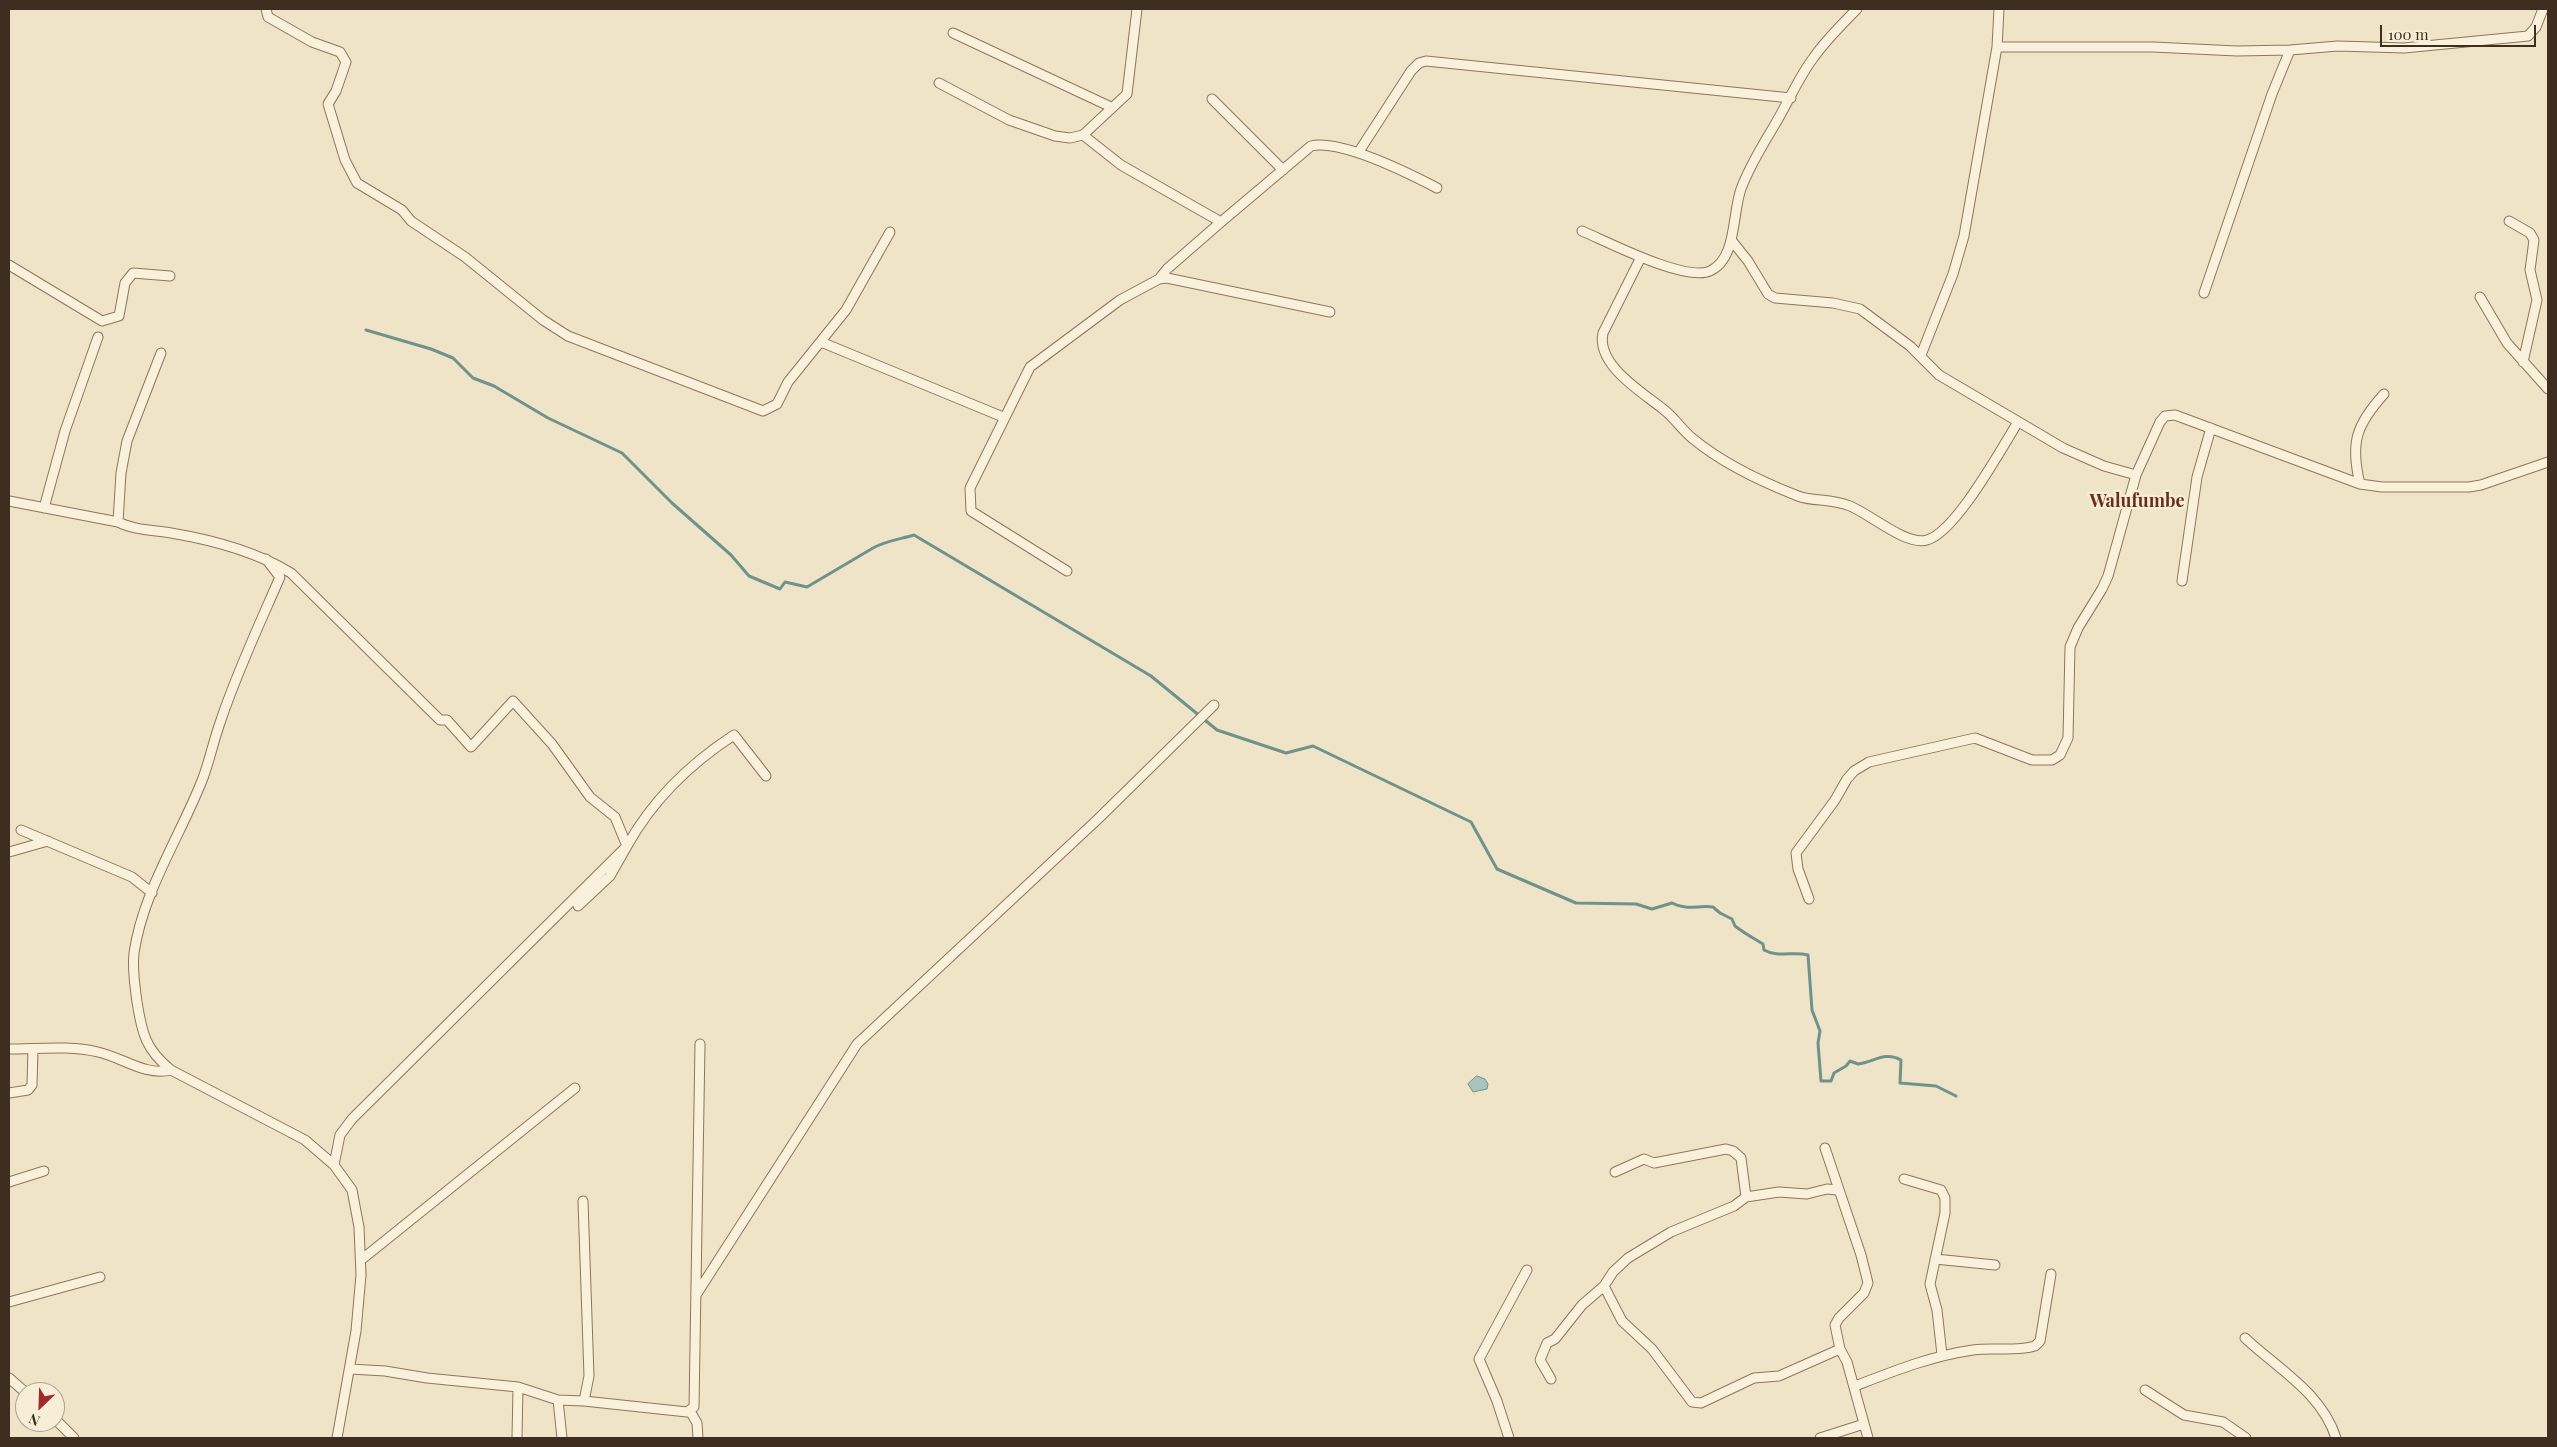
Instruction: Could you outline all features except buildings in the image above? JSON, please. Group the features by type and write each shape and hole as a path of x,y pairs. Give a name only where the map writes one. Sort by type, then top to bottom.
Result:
{"street":[{"path":"266,9 268,16 312,42 340,52 346,62 336,91 328,104 345,160 356,183 402,210 411,221 465,257 536,315 568,336 763,411 777,404 788,382 846,310 869,266 890,232"},
{"path":"939,82 1009,120 1063,138 1083,135 1127,94 1137,9"},
{"path":"1582,231 1642,257 1686,272 1698,274 1710,271 1718,266 1732,241 1734,215 1743,182 1814,56 1857,9"},
{"path":"1921,355 1953,274 1964,236 1997,47 1999,9"},
{"path":"1997,47 2153,47 2236,51 2290,50 2338,46 2422,48 2520,37 2532,33 2542,9"},
{"path":"953,33 1112,107"},
{"path":"2204,293 2272,94 2290,50"},
{"path":"1358,153 1411,71 1419,63 1426,62 1791,98"},
{"path":"1212,99 1282,170"},
{"path":"1083,135 1122,165 1221,222"},
{"path":"1159,279 1167,269 1311,146 1319,144 1358,153 1405,171 1437,188"},
{"path":"2509,222 2530,234 2534,240 2530,270 2537,300 2523,362"},
{"path":"1732,241 1748,261 1768,294 1774,298 1849,305 1867,312 1921,355 1939,375 2077,455 2104,466 2136,475"},
{"path":"1642,257 1603,333 1601,345 1606,356 1628,382 1665,410 1684,432 1702,446 1733,465 1797,495 1841,502 1869,516 1905,538 1915,542 1928,540 1942,532 1963,508 2018,422"},
{"path":"9,265 102,320 119,316 125,283 133,273 170,276"},
{"path":"1067,571 972,511 970,488 1030,367 1120,300 1159,279 1167,278 1330,312"},
{"path":"2480,298 2507,343 2548,389"},
{"path":"44,508 65,432 98,337"},
{"path":"821,342 1004,417"},
{"path":"118,522 121,474 127,441 160,353"},
{"path":"2360,484 2354,450 2357,435 2364,418 2384,394"},
{"path":"1809,899 1798,868 1796,854 1835,800 1847,779 1861,766 1975,738 2032,760 2052,760 2060,755 2068,738 2070,647 2078,628 2108,576 2136,475 2160,422 2165,416 2176,414 2360,484 2382,487 2469,487 2481,485 2548,462"},
{"path":"2182,581 2198,477 2211,428"},
{"path":"9,501 118,522 125,526 207,541 266,558 291,574 440,720 447,720 470,747 513,701 552,744 590,798 615,817 627,846"},
{"path":"266,558 280,577"},
{"path":"280,577 291,574"},
{"path":"280,577 221,720 201,781 152,893 141,924 134,953 133,973 140,1024 147,1044 157,1059 172,1070 305,1140 334,1165 347,1181 357,1208 360,1260 356,1331 337,1438"},
{"path":"696,1295 857,1044 1098,819 1214,705"},
{"path":"578,906 610,876 640,823 667,792 692,767 734,735 766,776"},
{"path":"21,830 132,877 152,893"},
{"path":"9,852 48,841"},
{"path":"334,1165 340,1136 352,1119 627,846"},
{"path":"690,1411 695,1402 700,1044"},
{"path":"9,1049 86,1050 110,1056 151,1072 172,1070"},
{"path":"9,1093 28,1090 32,1085 32,1049"},
{"path":"360,1260 575,1088"},
{"path":"1825,1148 1837,1190 1862,1255 1868,1283 1864,1293 1839,1318 1835,1325 1840,1349 1847,1362 1855,1386 1868,1438"},
{"path":"1615,1172 1644,1159 1654,1163 1726,1149 1733,1151 1741,1158 1746,1197"},
{"path":"9,1182 44,1171"},
{"path":"1904,1179 1935,1187 1944,1193 1945,1213 1930,1284 1937,1310 1942,1355"},
{"path":"1551,1379 1540,1360 1544,1346 1555,1339 1582,1305 1604,1286 1613,1272 1628,1258 1683,1226 1728,1209 1746,1197 1779,1192 1807,1194 1822,1190 1837,1190"},
{"path":"583,1201 589,1376 584,1401"},
{"path":"1935,1259 1995,1265"},
{"path":"1509,1438 1497,1401 1479,1359 1527,1270"},
{"path":"1855,1386 1896,1369 1942,1355 1980,1349 2028,1347 2038,1344 2051,1274"},
{"path":"9,1302 100,1278"},
{"path":"1604,1286 1622,1321 1652,1349 1690,1400 1696,1404 1754,1378 1779,1376 1840,1349"},
{"path":"2245,1338 2309,1392 2323,1409 2336,1438"},
{"path":"350,1369 385,1370 427,1378 518,1387 558,1400 690,1411"},
{"path":"517,1438 518,1387"},
{"path":"2145,1390 2184,1415 2223,1422 2246,1438"},
{"path":"558,1400 562,1438"},
{"path":"690,1411 697,1423 698,1438"},
{"path":"1820,1438 1864,1424"},
{"path":"65,1429 74,1438"}],"water":[{"path":"1477,1076 1485,1079 1488,1084 1487,1089 1473,1092 1468,1084"}],"waterway":[{"path":"366,330 431,349 453,358 473,378 494,386 548,418 622,453 672,503 731,555 749,576 780,589 785,582 807,587 878,546 914,535 1151,676 1217,730 1286,753 1313,746 1471,822 1497,869 1576,903 1636,904 1652,909 1672,903 1688,907 1713,907 1732,919 1738,929 1763,944 1764,950 1775,954 1808,955 1812,1010 1820,1031 1818,1043 1821,1081 1831,1081 1834,1073 1846,1066 1850,1061 1858,1064 1890,1057 1901,1060 1900,1083 1936,1086 1956,1096"}],"district":[{"name":"Walufumbe","path":"2137,501"}]}
